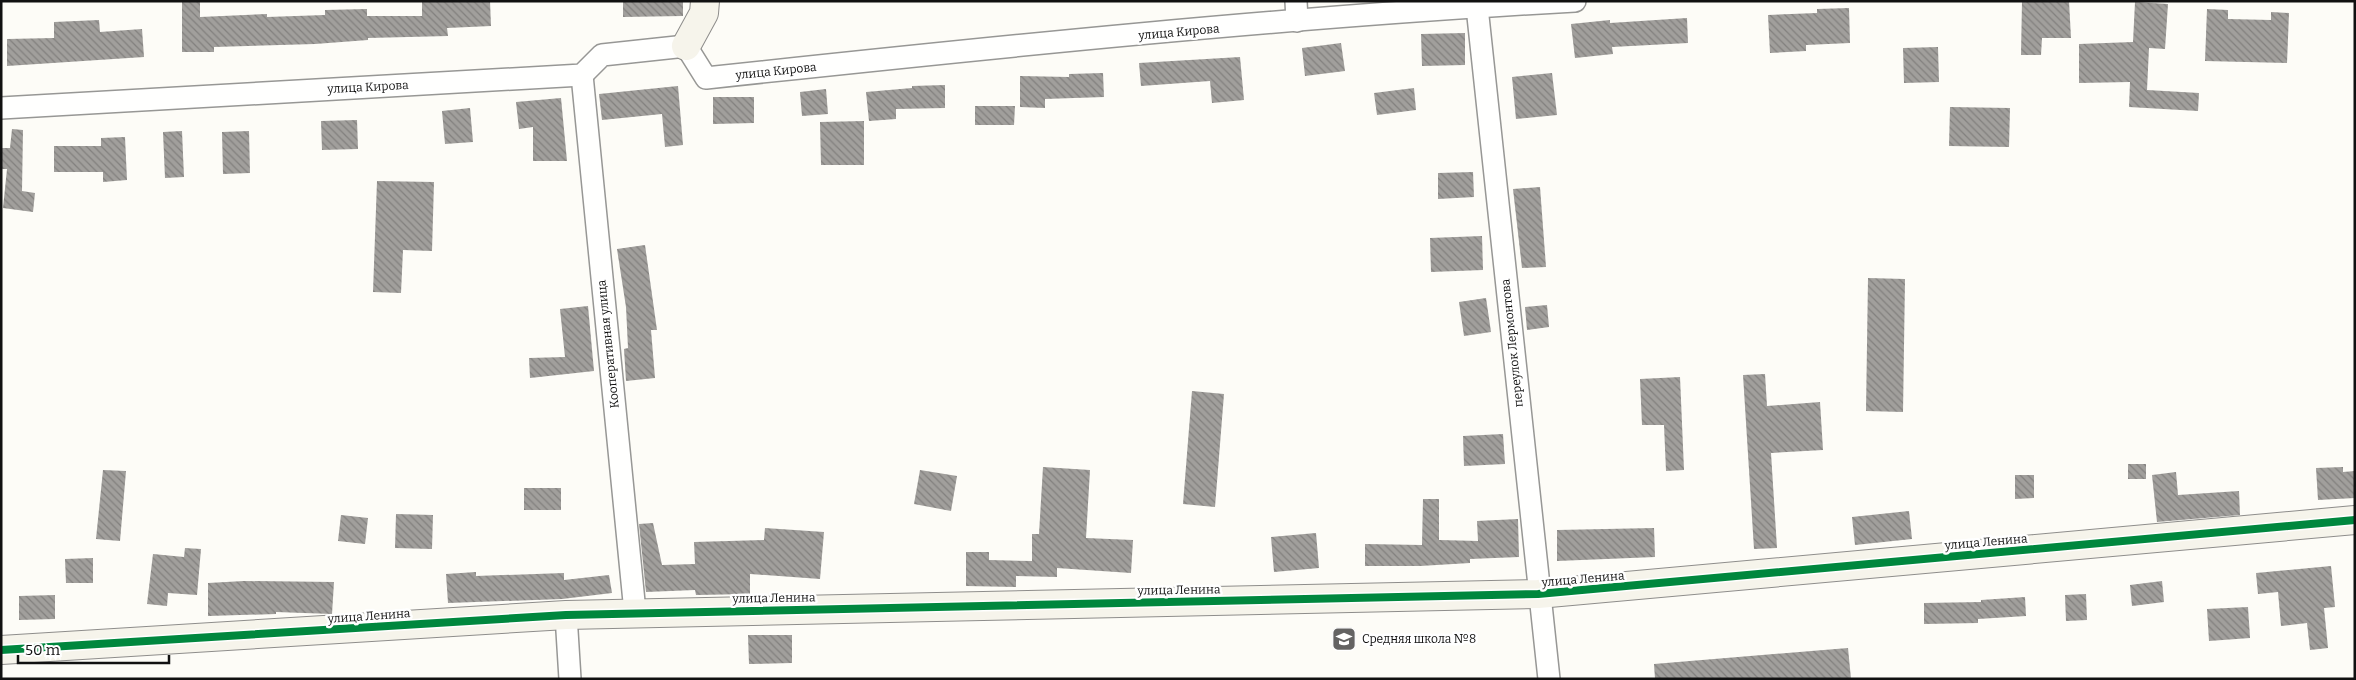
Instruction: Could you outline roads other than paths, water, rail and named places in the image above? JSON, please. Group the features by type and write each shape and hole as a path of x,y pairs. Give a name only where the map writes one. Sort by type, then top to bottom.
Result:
{"street":[{"path":"582,76 602,55 686,46 704,13 704,1"},
{"name":"улица Кирова","path":"686,46 706,78 1297,11 1575,1"},
{"name":"переулок Лермонтова","path":"1478,4 1538,594 1549,679"},
{"name":"улица Кирова","path":"1,108 582,76"},
{"name":"Кооперативная улица","path":"582,76 634,612"},
{"name":"улица Ленина","path":"1,650 566,614 1538,594 2355,520"},
{"path":"566,614 570,679"}],"place":[{"name":"Средняя школа №8","path":"1344,639"}]}
